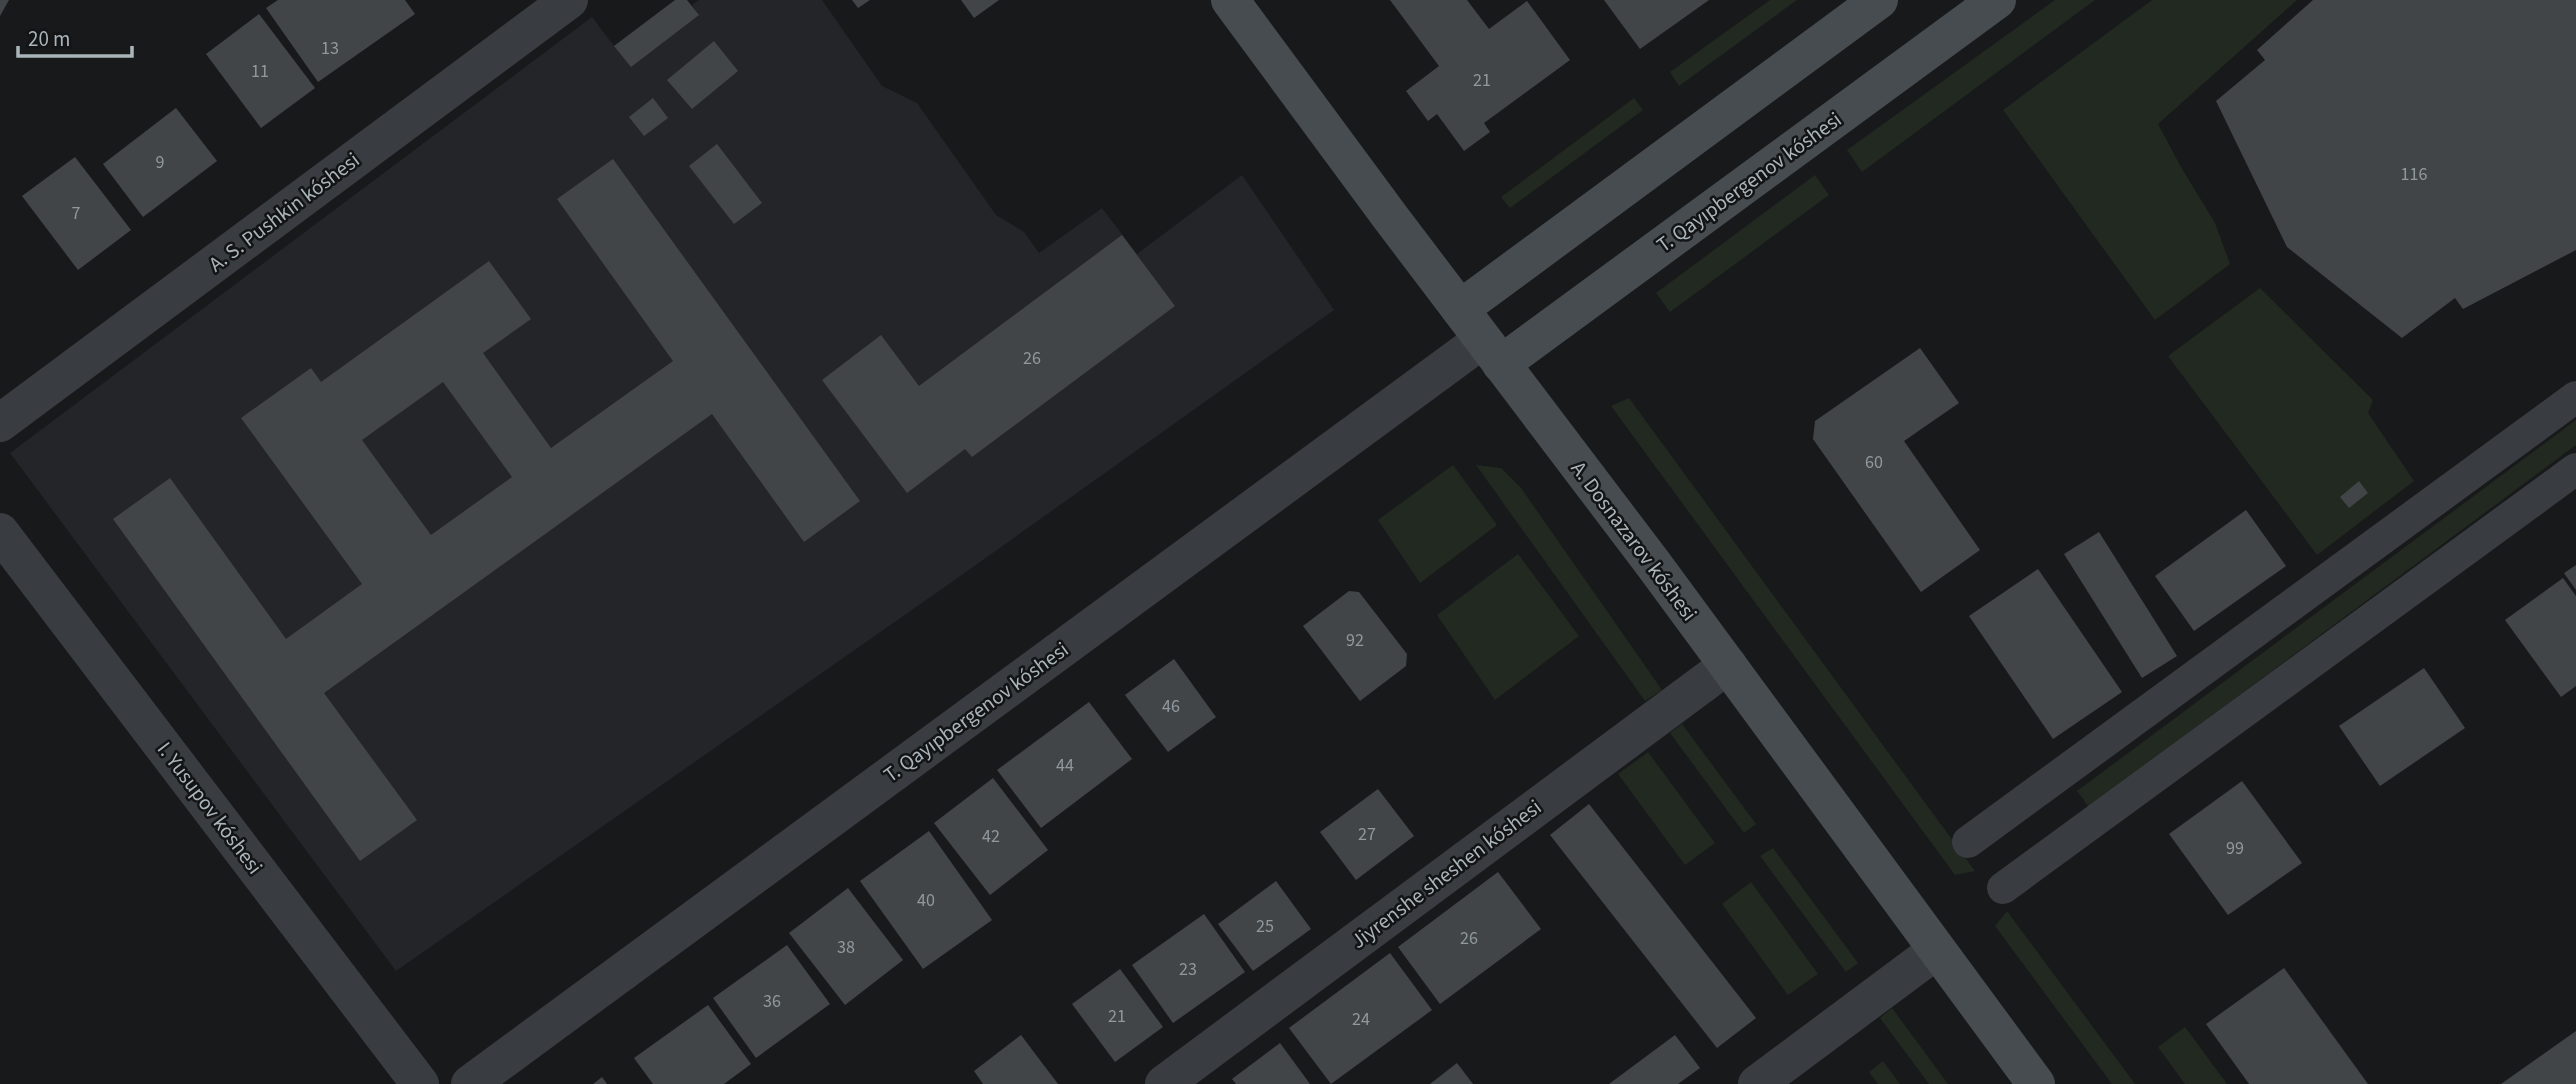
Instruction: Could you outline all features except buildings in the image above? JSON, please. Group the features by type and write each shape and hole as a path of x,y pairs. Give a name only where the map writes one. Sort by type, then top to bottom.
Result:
{"main road":[{"name":"A. Dosnazarov kóshesi","path":"1230,0 1728,665 2036,1084"},
{"path":"1460,309 1879,0"},
{"name":"T. Qayıpbergenov kóshesi","path":"1491,352 1997,0"}],"street":[{"name":"A. S. Pushkin kóshesi","path":"0,423 569,0"},
{"name":"T. Qayıpbergenov kóshesi","path":"470,1084 1491,352"},
{"path":"1968,842 2576,397"},
{"path":"2003,888 2576,469"},
{"name":"I. Yusupov kóshesi","path":"0,532 420,1084"},
{"name":"Jiyrenshe sheshen kóshesi","path":"1164,1084 1728,665"},
{"path":"1757,1084 1937,950"}],"shaded area":[{"path":"699,0 822,0 882,86 917,103 996,215 1024,232 1039,253 1102,208 1137,254 1242,175 1334,310 949,584 396,971 10,453 592,17 614,46 698,14 692,5"},
{"path":"1770,0 1797,0 1679,86 1670,72"},
{"path":"2055,0 2095,0 1862,172 1847,150"},
{"path":"2152,0 2297,0 2158,124 2215,223 2230,264 2155,320 2003,110"},
{"path":"1634,98 1643,110 1510,208 1501,197"},
{"path":"1815,175 1829,195 1670,312 1656,293"},
{"path":"2260,288 2373,400 2368,413 2414,481 2317,555 2168,356"},
{"path":"1629,398 1975,871 1955,875 1611,406"},
{"path":"2576,420 2576,445 2089,807 2077,791"},
{"path":"1453,465 1497,525 1420,583 1378,520"},
{"path":"1476,465 1501,468 1521,488 1662,690 1645,701"},
{"path":"1518,554 1579,636 1495,700 1437,615"},
{"path":"1682,724 1756,824 1744,833 1670,733"},
{"path":"1648,752 1715,843 1685,865 1618,774"},
{"path":"1773,848 1858,963 1846,972 1760,856"},
{"path":"1751,882 1818,974 1788,995 1722,904"},
{"path":"2007,911 2135,1084 2112,1084 1995,926"},
{"path":"1892,1008 1948,1084 1929,1084 1880,1018"},
{"path":"2185,1027 2227,1084 2185,1084 2158,1047"},
{"path":"1883,1061 1900,1084 1878,1084 1869,1072"}]}
